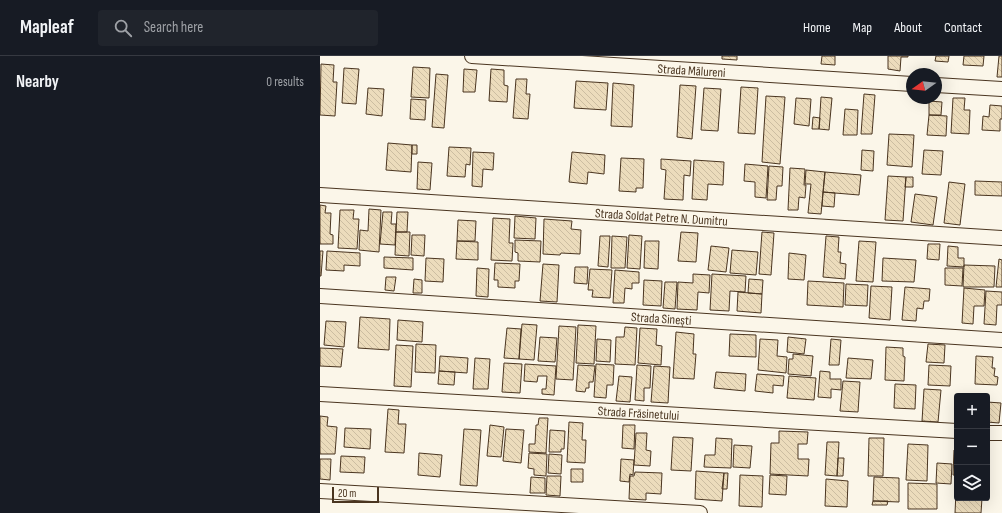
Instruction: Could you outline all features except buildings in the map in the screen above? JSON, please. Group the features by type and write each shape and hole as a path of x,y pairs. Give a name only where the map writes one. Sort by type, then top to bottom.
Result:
{"street":[{"name":"Strada Mălureni","path":"472,56 906,84"},
{"path":"942,85 1002,89"},
{"name":"Strada Soldat Petre N. Dumitru","path":"320,195 1002,238"},
{"name":"Strada Sinești","path":"320,296 1002,340"},
{"name":"Strada Frăsinetului","path":"320,394 954,431"},
{"path":"990,433 1002,434"},
{"path":"320,491 700,513"}]}
